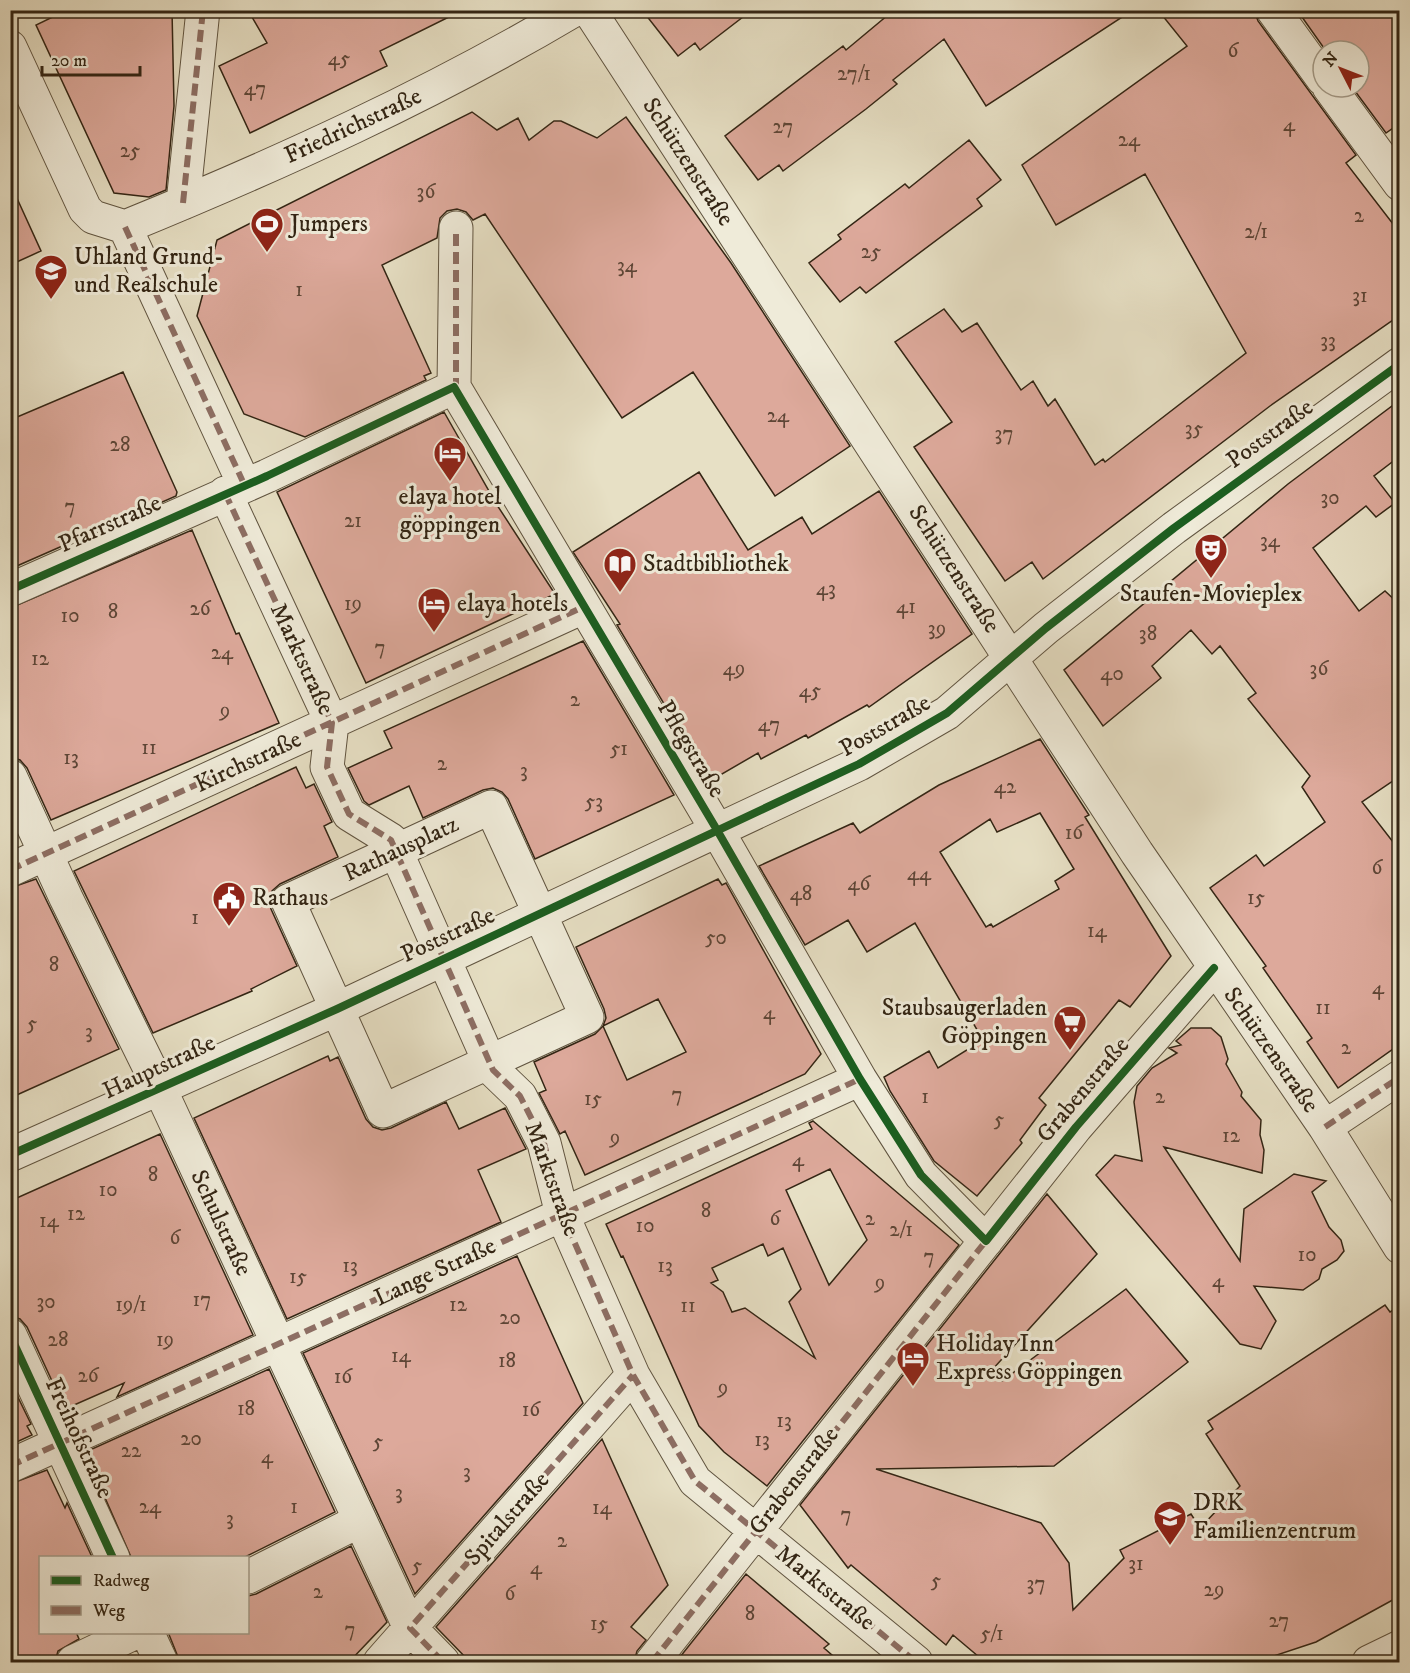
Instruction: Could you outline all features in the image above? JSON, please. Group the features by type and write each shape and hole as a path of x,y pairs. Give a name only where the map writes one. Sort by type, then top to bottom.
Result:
{"street":[{"path":"183,203 204,10"},
{"name":"Friedrichstraße","path":"125,227 394,110 496,56 574,10"},
{"name":"Schützenstraße","path":"590,10 1214,968 1325,1127 1400,1247"},
{"path":"1273,10 1311,62"},
{"path":"10,47 85,210 93,217 125,227"},
{"path":"1338,99 1400,184"},
{"name":"Marktstraße","path":"125,227 332,723 327,767 349,814 391,840 493,1070 520,1096 544,1143 562,1214 633,1375 695,1481 916,1662"},
{"path":"454,387 456,228"},
{"name":"Poststraße","path":"330,1011 837,776 938,719 1046,628 1174,528 1400,364"},
{"name":"Pfarrstraße","path":"10,591 267,476 454,387"},
{"name":"Pflegstraße","path":"454,387 717,830 860,1079 921,1175 986,1241"},
{"name":"Kirchstraße","path":"10,870 584,607"},
{"name":"Schulstraße","path":"10,776 160,1089 410,1628 443,1662"},
{"name":"Rathausplatz","path":"491,807 540,914 587,1017 383,1111 330,1011 288,902 491,807"},
{"name":"Grabenstraße","path":"652,1662 1076,1127 1214,968"},
{"name":"Hauptstraße","path":"10,1155 330,1011"},
{"path":"1325,1127 1400,1077"},
{"name":"Lange Straße","path":"10,1466 860,1079"},
{"name":"Freihofstraße","path":"10,1335 113,1556"},
{"name":"Spitalstraße","path":"380,1662 633,1375"},
{"path":"249,1576 359,1521"},
{"path":"73,1662 132,1634"},
{"path":"148,1634 161,1662"},
{"path":"1369,1662 1400,1647"}],"building":[{"path":"67,10 172,10 174,106 166,190 149,197 114,193 36,25"},
{"path":"248,10 463,10 380,51 387,66 250,133 219,66 267,43"},
{"path":"642,10 752,10 700,50 695,43 678,56"},
{"path":"894,10 1133,10 986,106 944,39 893,80 897,84 866,109 783,171 779,165 758,180 725,136 843,46 846,50"},
{"path":"1158,10 1254,10 1258,21 1311,93 1311,99 1315,99 1356,155 1346,163 1400,233 1400,315 1270,406 1043,579 1032,562 1005,581 914,447 952,422 895,342 944,309 962,332 977,323 1021,390 1033,381 1048,406 1055,399 1095,465 1103,459 1105,462 1246,353 1145,174 1056,225 1022,165 1187,46"},
{"path":"1297,10 1400,10 1400,123 1386,133 1361,99 1371,99 1371,39 1318,39"},
{"path":"472,112 497,130 518,118 529,140 554,121 561,121 597,138 626,117 731,263 850,446 775,496 693,372 622,418 485,214 473,220 466,212 457,209 447,211 440,218 437,238 382,265 431,373 424,376 426,380 305,437 244,414 197,316 217,240"},
{"path":"969,140 1001,180 977,199 982,206 866,293 860,287 840,302 809,263 841,239 838,235 905,184 909,188"},
{"path":"10,183 41,251 10,265"},
{"path":"123,372 177,492 176,496 10,569 10,420"},
{"path":"1400,400 1400,456 1374,476 1395,503 1376,517 1366,506 1313,548 1359,611 1385,591 1400,605 1400,776 1362,802 1400,851 1400,1044 1338,1088 1307,1042 1312,1038 1263,968 1266,966 1210,888 1256,855 1264,866 1325,822 1302,787 1310,776 1248,699 1256,693 1220,646 1212,654 1191,630 1152,666 1161,678 1103,726 1064,670 1288,484"},
{"path":"444,412 497,505 555,594 366,683 277,492"},
{"path":"699,472 748,550 802,517 812,534 879,491 972,634 869,707 867,705 808,738 806,735 761,759 758,753 710,781 617,625 620,624 573,552"},
{"path":"192,530 236,634 239,633 279,723 51,820 27,768 20,760 10,757 10,608"},
{"path":"583,641 674,795 535,859 508,799 502,792 493,788 483,790 423,818 409,786 369,805 364,801 348,768 392,748 384,731"},
{"path":"1040,739 1089,815 1085,817 1171,956 1130,1007 1119,1000 1039,1098 1046,1105 1020,1140 1022,1143 977,1196 934,1161 890,1091 884,1077 929,1051 938,1068 983,1040 915,923 867,952 848,920 805,945 759,866 853,823 860,833 939,785","holes":["1040,813 1074,869 1055,881 1059,889 993,927 991,924 986,927 940,852 990,819 997,832"]},
{"name":"Rathaus","path":"296,767 306,788 314,784 332,822 324,826 338,857 280,884 272,891 269,900 271,909 297,966 251,989 252,991 153,1033 74,871"},
{"path":"36,879 119,1049 10,1098 10,888"},
{"path":"718,879 722,885 726,883 821,1054 805,1074 585,1175 565,1131 560,1134 539,1093 546,1090 534,1062 595,1034 603,1026 606,1018 604,1009 576,947","holes":["658,999 686,1052 627,1080 603,1026"]},
{"path":"1191,1028 1211,1028 1221,1037 1228,1059 1226,1064 1242,1092 1241,1096 1261,1120 1260,1135 1264,1150 1262,1173 1164,1147 1240,1261 1244,1209 1294,1174 1326,1181 1312,1192 1329,1227 1341,1240 1344,1251 1337,1260 1322,1269 1319,1279 1303,1290 1254,1286 1276,1321 1261,1349 1240,1344 1096,1175 1115,1155 1142,1161 1134,1102 1137,1086 1152,1068 1177,1053 1169,1048 1181,1045 1176,1041"},
{"path":"328,1056 330,1061 338,1057 366,1119 373,1127 382,1130 391,1128 446,1102 459,1129 505,1108 526,1149 478,1170 501,1222 287,1319 194,1118"},
{"path":"813,1121 959,1245 767,1486 724,1452 699,1426 623,1256 621,1257 606,1224 812,1129 809,1123","holes":["830,1169 867,1240 829,1285 786,1190","763,1244 768,1256 783,1248 801,1289 789,1302 815,1358 745,1308 732,1312 723,1292 711,1283 718,1280 712,1268"]},
{"path":"160,1134 253,1335 117,1397 124,1383 65,1409 27,1327 20,1319 10,1316 10,1201"},
{"path":"1047,1194 1097,1254 992,1370 1002,1381 1126,1289 1188,1362 1054,1466 876,1469 1041,1523 1069,1563 1073,1610 1124,1558 1120,1550 1191,1514 1200,1528 1240,1486 1206,1434 1213,1429 1208,1421 1385,1305 1390,1312 1400,1306 1400,1596 1316,1642 1256,1662 985,1662 953,1635 946,1645 851,1565 848,1568 800,1505"},
{"path":"517,1256 583,1403 415,1594 303,1353"},
{"path":"269,1369 335,1512 247,1556 131,1556 88,1459 92,1449"},
{"path":"10,1381 31,1424 27,1426 32,1435 10,1445"},
{"path":"602,1439 668,1585 631,1627 646,1640 637,1651 634,1662 470,1662 436,1627"},
{"path":"47,1470 65,1508 67,1503 92,1556 39,1556 39,1634 77,1634 79,1639 58,1651 55,1662 10,1662 10,1484"},
{"path":"351,1546 387,1622 349,1662 180,1662 169,1634 249,1634 249,1596"},
{"path":"746,1574 829,1644 824,1648 840,1662 676,1662"}],"marked path":[{"path":"183,203 203,10"},
{"path":"125,227 244,484 237,487"},
{"path":"456,228 456,390"},
{"path":"225,493 332,723 327,767 349,814 391,840 493,1070 520,1096 544,1143 562,1214 633,1375 695,1481 916,1662"},
{"path":"10,870 583,607"},
{"path":"1325,1127 1400,1077"},
{"path":"10,1466 860,1079"},
{"path":"652,1662 989,1237"},
{"path":"443,1662 410,1628 633,1375"}],"cycle path":[{"path":"10,1155 337,1009 859,764 947,713 1046,628 1174,528 1400,364"},
{"path":"10,590 267,476 454,387 717,830 860,1079 921,1175 986,1241 1076,1127 1214,968"},
{"path":"10,1335 112,1556"}],"place":[{"name":"Jumpers","path":"267,253"},
{"name":"Uhland Grund- und Realschule","path":"51,300"},
{"name":"elaya hotel göppingen","path":"450,482"},
{"name":"Staufen-Movieplex","path":"1211,579"},
{"name":"Stadtbibliothek","path":"620,593"},
{"name":"elaya hotels","path":"434,633"},
{"name":"Rathaus","path":"229,927"},
{"name":"Staubsaugerladen Göppingen","path":"1070,1051"},
{"name":"Holiday Inn Express Göppingen","path":"913,1387"},
{"name":"DRK Familienzentrum","path":"1170,1546"}]}
